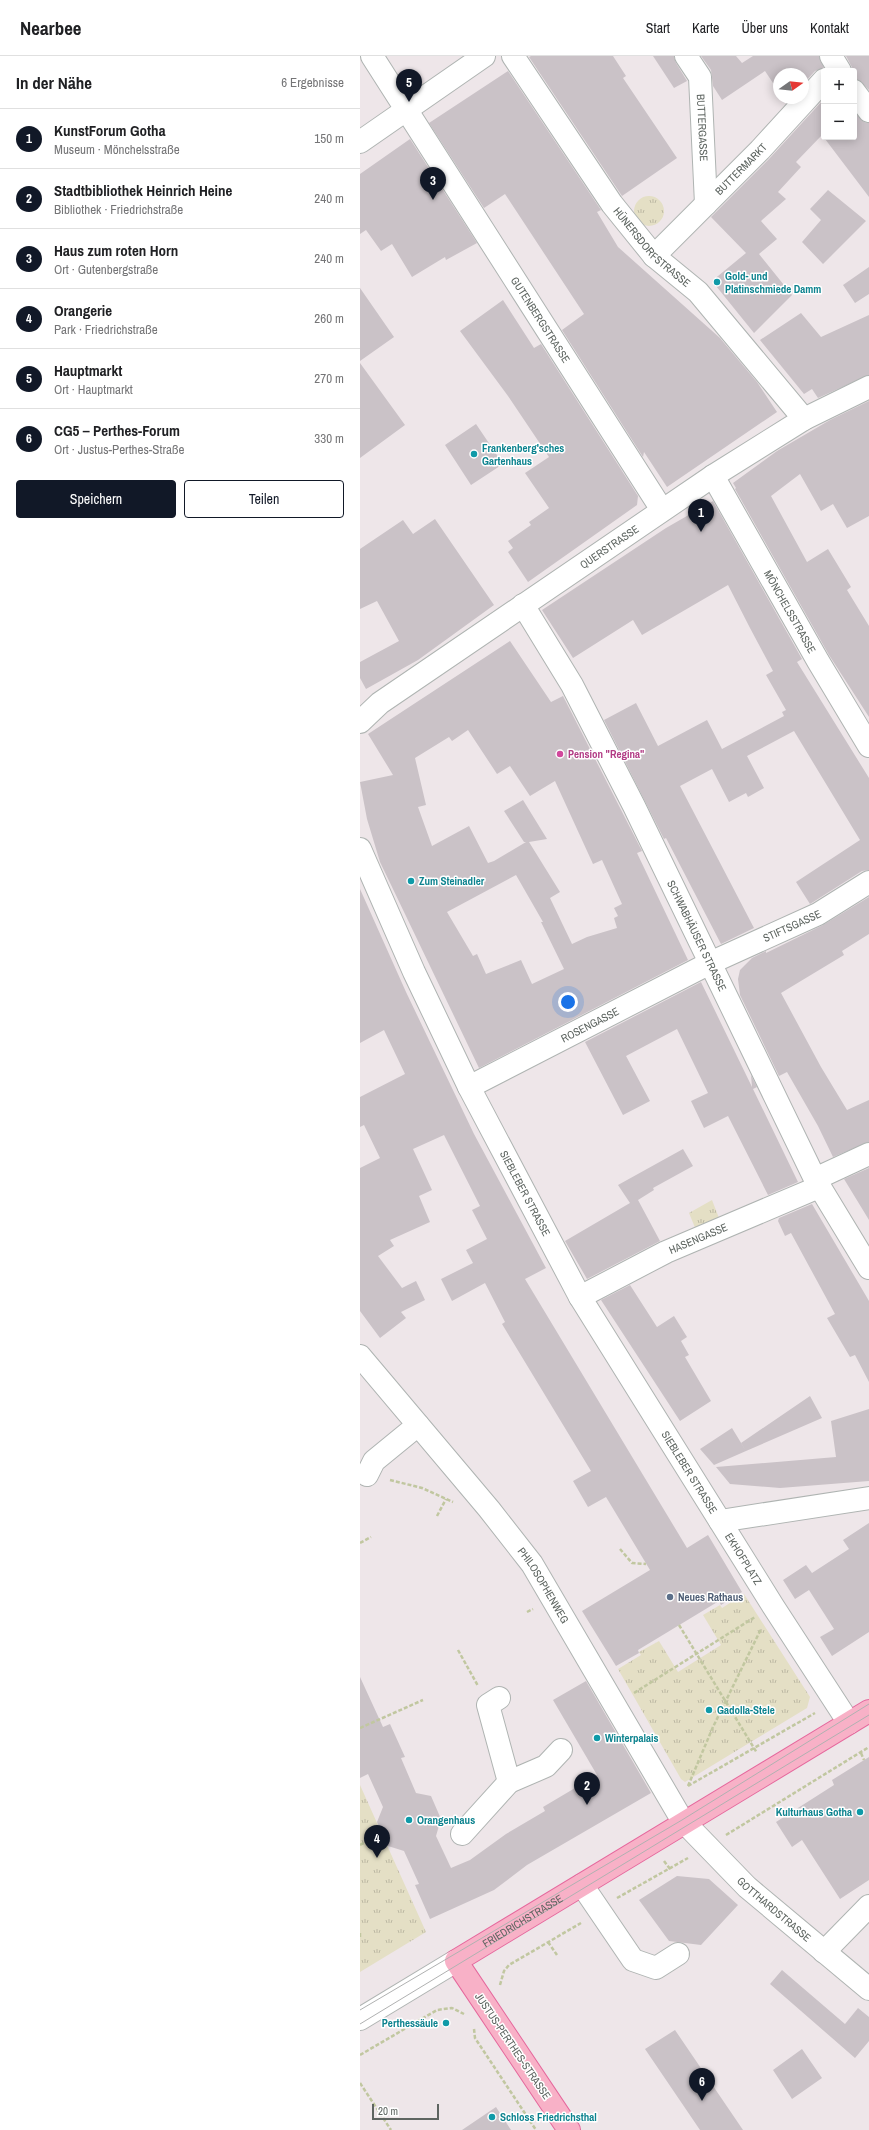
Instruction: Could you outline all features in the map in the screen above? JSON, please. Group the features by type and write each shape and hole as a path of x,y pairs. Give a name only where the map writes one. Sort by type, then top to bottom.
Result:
{"main road":[{"path":"685,1822 869,1711"},
{"name":"FRIEDRICHSTRASSE","path":"456,1961 685,1822"},
{"name":"JUSTUS-PERTHES-STRASSE","path":"456,1961 569,2130"}],"street":[{"name":"GUTENBERGSTRASSE","path":"372,56 662,510"},
{"name":"BUTTERGASSE","path":"686,56 700,78 706,204"},
{"path":"360,142 478,58"},
{"name":"HÜNERSDORFSTRASSE","path":"515,59 612,204 654,256 698,292 804,419"},
{"name":"BUTTERMARKT","path":"654,256 760,150 821,82"},
{"path":"857,95 869,111"},
{"name":"QUERSTRASSE","path":"360,722 380,703 713,476 804,419 869,387"},
{"name":"MÖNCHELSSTRASSE","path":"713,476 818,661 869,746"},
{"name":"SCHWABHÄUSER STRASSE","path":"523,605 572,685 634,806 817,1183 869,1268"},
{"name":"SIEBLEBER STRASSE","path":"360,849 414,972 469,1087 580,1297 720,1521"},
{"name":"STIFTSGASSE","path":"710,963 818,914 869,882"},
{"name":"ROSENGASSE","path":"469,1087 710,963"},
{"name":"HASENGASSE","path":"580,1297 666,1252 817,1183 869,1154"},
{"name":"PHILOSOPHENWEG","path":"360,1356 489,1509 532,1564 671,1802 685,1822"},
{"path":"367,1475 374,1461 418,1425"},
{"name":"EKHOFPLATZ","path":"849,1723 720,1521 869,1498"},
{"path":"499,1698 488,1704 508,1782"},
{"path":"462,1834 508,1782 546,1766 561,1750"},
{"name":"GOTTHARDSTRASSE","path":"685,1822 747,1887 869,1989"},
{"path":"582,1885 599,1908 604,1920 633,1960 656,1968 678,1954"},
{"path":"824,1952 869,1906"},
{"name":"FRIEDRICHSTRASSE","path":"360,2019 456,1961"}],"path":[{"path":"367,1475 422,1488 456,1504"},
{"path":"437,1516 446,1499"},
{"path":"360,1543 371,1537"},
{"path":"620,1549 632,1563 646,1564"},
{"path":"614,1705 773,1606"},
{"path":"688,1786 712,1727 727,1700 773,1606"},
{"path":"679,1625 696,1654 727,1700 769,1772"},
{"path":"458,1650 474,1679"},
{"path":"671,1802 688,1786 818,1711 819,1704 815,1694 825,1686"},
{"path":"360,1728 423,1700"},
{"path":"502,1989 500,1983 509,1964 591,1917 599,1908 708,1846 869,1747"},
{"path":"861,1753 864,1760"},
{"path":"360,1845 370,1840"},
{"path":"548,1942 557,1955"},
{"path":"360,2055 437,2010 452,2008 466,2015"},
{"path":"471,2024 475,2038 536,2130"},
{"path":"360,2083 391,2130"}],"green space":[{"path":"649,196 655,197 663,205 663,217 655,225 649,226 643,225 635,217 634,211 635,205 643,197"},
{"path":"712,1200 719,1218 696,1230 689,1213"},
{"path":"744,1594 810,1697 807,1708 685,1782 681,1779 618,1669 641,1655 639,1652 659,1641 678,1672 721,1645 703,1615 720,1605 722,1608"},
{"path":"360,1785 426,1932 360,1972"}],"building":[{"path":"613,56 626,76 623,78 677,158 622,196 529,57"},
{"path":"653,56 674,56 676,63 687,81 674,88"},
{"path":"701,56 736,56 742,63 753,56 819,56 824,68 815,71 809,78 809,68 773,68 773,83 765,71 722,100 713,86 711,70"},
{"path":"846,56 869,56 869,90 857,80 857,68 852,68"},
{"path":"508,71 601,210 597,212 618,247 720,338 757,382 777,412 667,487 644,452 643,457 562,330 584,314 505,194 484,208 429,123"},
{"path":"821,102 821,136 796,162 801,167 778,192 786,199 761,221 777,239 759,254 792,295 754,333 712,281 746,253 711,217 769,159"},
{"path":"857,115 864,122 869,123 869,197 826,140 857,140"},
{"path":"410,139 477,243 446,260 445,257 412,277 392,244 381,251 366,230 360,234 360,174"},
{"path":"828,190 866,221 823,264 802,242 821,220 810,209"},
{"path":"869,267 869,294 855,303 843,285"},
{"path":"360,288 394,337 360,361"},
{"path":"503,300 534,348 541,344 638,496 637,505 528,582 508,552 513,548 508,541 531,525 529,522 549,508 525,473 549,457 508,396 460,331"},
{"path":"801,313 821,337 869,315 869,375 818,398 812,389 804,394 760,340"},
{"path":"360,363 405,425 360,458"},
{"path":"869,401 869,516 847,528 833,504 821,511 800,474 771,496 807,562 828,549 851,587 847,590 869,626 869,717 829,655 733,483 777,451 830,420"},
{"name":"Frankenberg'sches Gartenhaus","path":"476,424 503,464 471,485 445,445"},
{"path":"713,501 802,659 797,662 869,778 869,870 862,871 810,904 796,882 860,840 794,731 747,756 764,788 748,797 746,793 729,802 712,769 680,786 754,928 721,944 666,838 664,839 604,720 636,703 658,746 707,720 722,749 784,716 782,712 786,710 766,675 773,671 728,585 642,635 633,620 573,658 542,610 666,528"},
{"path":"435,519 494,605 418,660 366,689 360,678 360,662 399,641 377,601 360,609 360,549 403,520 413,534"},
{"path":"510,641 551,702 563,696 642,851 637,853 688,960 479,1068 380,862 367,819 360,782 393,775 368,734","holes":["468,730 497,774 510,766 530,796 555,781 593,864 602,860 622,904 614,908 618,916 614,918 617,928 587,937 572,944 550,898 560,892 529,842 547,839 523,800 504,811 524,842 526,842 494,861 488,863 469,826 432,846 418,807 426,805 415,758 449,737 452,741","516,875 543,922 541,922 564,969 532,984 521,960 486,974 477,954 473,956 447,912"]},
{"path":"360,889 406,992 474,1134 546,1268 525,1279 687,1548 708,1535 742,1592 721,1605 719,1601 638,1650 639,1653 616,1666 582,1611 650,1570 606,1497 588,1507 573,1481 591,1471 502,1324 505,1322 485,1283 452,1301 441,1279 473,1263 466,1250 487,1239 472,1210 480,1206 444,1135 413,1149 432,1190 419,1196 430,1222 390,1240 394,1246 378,1256 402,1288 416,1281 425,1300 401,1312 406,1318 380,1338 360,1311 360,1168 380,1158 364,1125 360,1127 360,1097 405,1074 384,1030 360,1043"},
{"path":"869,897 869,934 842,951 844,955 781,993 821,1067 847,1110 869,1100 869,1142 833,1157 818,1126 787,1072 779,1076 740,995 738,979 740,970 752,958 766,951 766,953 823,925"},
{"path":"701,982 752,1087 751,1075 757,1087 753,1089 798,1182 768,1195 728,1116 704,1128 691,1101 708,1093 677,1029 626,1056 650,1101 623,1115 585,1042"},
{"path":"683,1149 693,1166 653,1188 654,1190 638,1200 660,1241 587,1279 565,1241 630,1203 618,1185"},
{"path":"869,1168 869,1220 844,1179"},
{"path":"812,1204 869,1301 869,1382 855,1355 850,1357 827,1318 835,1314 791,1233 785,1236 778,1221 779,1218"},
{"path":"630,1285 657,1327 674,1316 687,1337 681,1341 689,1355 685,1357 711,1401 680,1421 601,1300"},
{"path":"810,1396 822,1418 746,1451 741,1443"},
{"path":"869,1409 869,1481 780,1488 730,1484 716,1467 836,1457 831,1421"},
{"path":"732,1428 746,1451 714,1465 700,1449"},
{"path":"869,1523 869,1632 832,1656 820,1637 834,1629 809,1590 795,1599 783,1580 806,1565 812,1573 849,1549 843,1540"},
{"path":"360,1677 383,1727 390,1724 405,1757 401,1758 416,1793 431,1796 441,1819 436,1836 451,1868 470,1860 506,1834 545,1811 543,1807 597,1775 553,1700 586,1681 651,1793 527,1865 494,1890 430,1919 415,1885 419,1884 404,1851 388,1846 377,1822 383,1807 368,1774 360,1778"},
{"path":"869,1757 869,1880 840,1899 802,1840 792,1847 776,1822 834,1785 832,1780"},
{"path":"677,1876 709,1879 738,1905 701,1945 669,1941 639,1900"},
{"path":"782,1970 845,2024 858,2008 869,2017 869,2041 855,2058 770,1984"},
{"path":"675,2030 743,2130 700,2130 645,2049"},
{"path":"802,2049 822,2078 792,2099 773,2070"},
{"name":"Schloss Friedrichsthal","path":"496,2107 511,2130 462,2130"}],"tram line":[{"path":"360,2010 682,1820 869,1704"},
{"path":"360,2024 869,1715"}],"place":[{"name":"Hauptmarkt","path":"409,102"},
{"name":"Haus zum roten Horn","path":"433,200"},
{"name":"Gold- und Platinschmiede Damm","path":"717,282"},
{"name":"Frankenberg'sches Gartenhaus","path":"474,454"},
{"name":"KunstForum Gotha","path":"701,532"},
{"name":"Pension \"Regina\"","path":"560,754"},
{"name":"Zum Steinadler","path":"411,881"},
{"name":"Neues Rathaus","path":"670,1597"},
{"name":"Gadolla-Stele","path":"709,1710"},
{"name":"Winterpalais","path":"597,1738"},
{"name":"Stadtbibliothek Heinrich Heine","path":"587,1805"},
{"name":"Kulturhaus Gotha","path":"860,1812"},
{"name":"Orangenhaus","path":"409,1820"},
{"name":"Orangerie","path":"377,1858"},
{"name":"Perthessäule","path":"446,2023"},
{"name":"CG5 – Perthes-Forum","path":"702,2101"},
{"name":"Schloss Friedrichsthal","path":"492,2117"}]}
